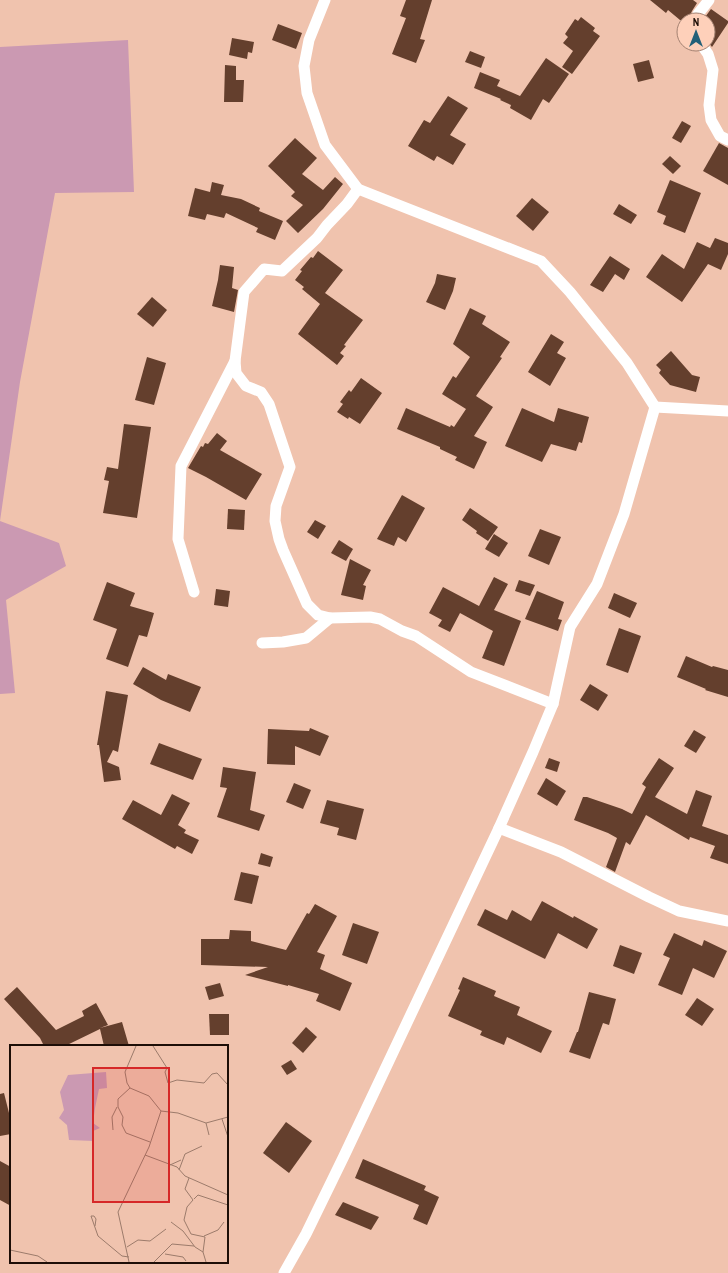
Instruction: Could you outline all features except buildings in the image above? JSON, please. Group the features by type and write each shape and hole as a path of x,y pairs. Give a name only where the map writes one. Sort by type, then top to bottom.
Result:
{"street":[{"path":"284,1273 306,1234 344,1156 500,828 553,704 570,627 597,584 624,514 655,408 627,363 570,292 541,261 358,189 325,145 307,93 304,66 309,40 325,0"},
{"path":"700,12 709,0"},
{"path":"707,52 713,70 709,105 711,120 720,136 728,140"},
{"path":"358,189 317,238 282,271 264,268 244,292 235,361 236,373 246,386 261,392 270,404 290,467 276,506 275,521 279,539 307,604 318,615 330,618 370,617 380,619 402,631 416,636 471,672 553,704"},
{"path":"194,592 178,539 182,466 235,361"},
{"path":"655,408 728,411"},
{"path":"262,643 283,642 306,638 330,618"},
{"path":"500,828 561,852 679,911 728,921"}],"shaded area":[{"path":"128,40 134,192 55,193 20,382 0,521 0,47"},
{"path":"0,521 59,543 66,566 6,600 15,693 0,694"}]}
